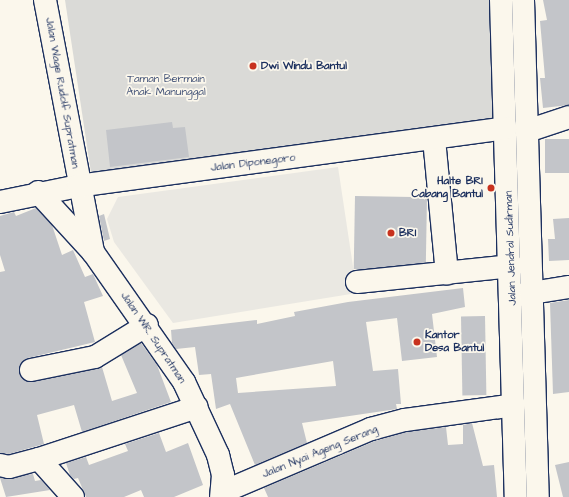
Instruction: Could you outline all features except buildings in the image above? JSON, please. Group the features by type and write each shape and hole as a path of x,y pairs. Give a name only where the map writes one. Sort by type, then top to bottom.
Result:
{"main road":[{"name":"Jalan Wage Rudolf Supratman","path":"45,0 78,186"},
{"name":"Jalan Jendral Sudirman","path":"501,0 512,266 521,294 538,497"},
{"name":"Jalan Jendral Sudirman","path":"516,497 514,405 521,294 527,130 523,0"},
{"path":"527,130 569,118"},
{"name":"Jalan Diponegoro","path":"0,202 38,192 78,186 434,139 506,128"},
{"path":"434,139 447,273"},
{"name":"Jalan WR. Supratman","path":"78,186 93,252"},
{"name":"Jalan WR. Supratman","path":"38,192 93,252 147,325 197,407 220,460 222,494"},
{"path":"357,282 512,266"},
{"path":"521,294 569,287"},
{"path":"31,370 95,357 147,325"},
{"name":"Jalan Nyai Ageng Serang","path":"222,494 371,430 405,420 514,405"},
{"path":"0,465 9,467 40,459 197,407"},
{"path":"40,459 73,497"}],"shaded area":[{"path":"338,167 357,293 173,323 114,242 107,219 118,197"}],"green space":[{"name":"Taman Bermain Anak Manunggal","path":"65,0 494,0 503,125 92,179"}],"place":[{"name":"Dwi Windu Bantul","path":"253,66"},
{"name":"Halte BRI Cabang Bantul","path":"491,188"},
{"name":"BRI","path":"391,233"},
{"name":"Kantor Desa Bantul","path":"417,342"}]}
